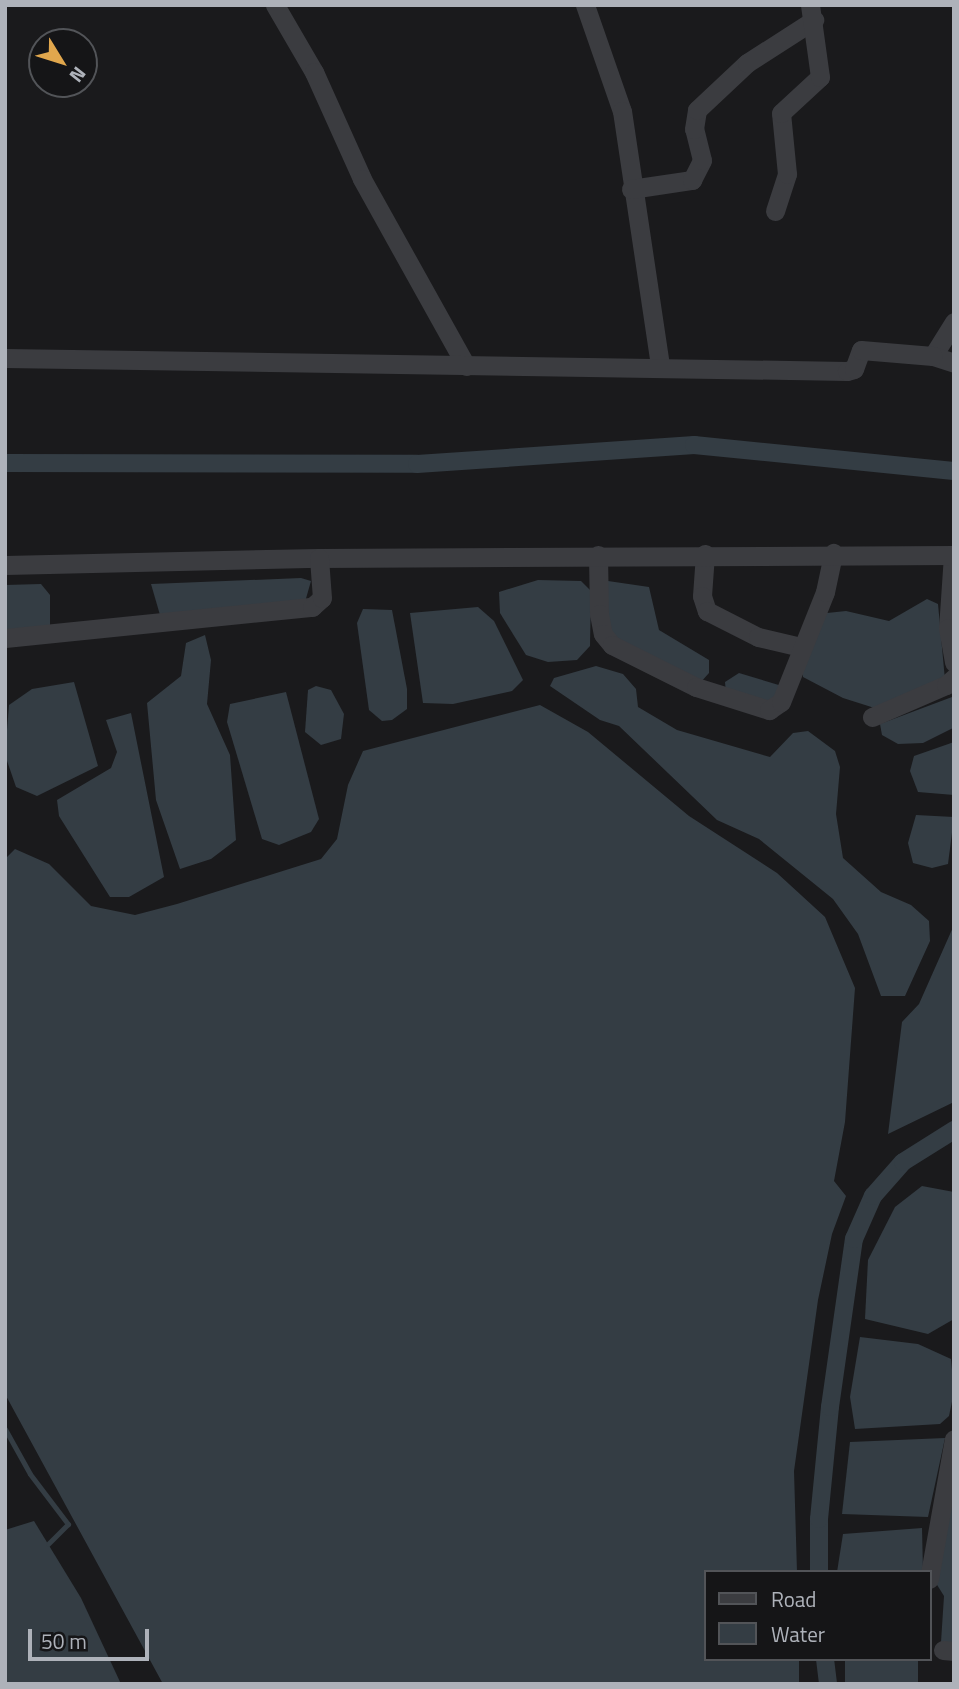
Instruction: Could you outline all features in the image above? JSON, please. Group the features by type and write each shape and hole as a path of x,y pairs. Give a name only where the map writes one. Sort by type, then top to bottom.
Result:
{"street":[{"path":"275,5 314,72 362,179 466,366"},
{"path":"584,5 622,111 631,189 660,365"},
{"path":"631,189 692,180 702,160 694,129 697,110 747,62 812,13 820,77 781,113 787,174 775,211"},
{"path":"933,356 954,322"},
{"path":"5,358 466,366 660,365 847,371 854,369 861,350 933,356 954,363"},
{"path":"598,555 603,634 612,645 649,667 768,710 781,702 825,592 833,553"},
{"path":"705,554 702,596 707,611 758,636 801,647"},
{"path":"5,565 598,555 953,555 948,628 954,662"},
{"path":"5,638 312,607 322,598 319,558"},
{"path":"872,717 946,685 954,678"},
{"path":"931,1570 954,1439"}],"water":[{"path":"301,578 311,581 305,602 160,615 151,584"},
{"path":"538,580 581,581 591,591 590,646 577,660 548,662 526,655 500,613 499,592"},
{"path":"608,581 649,587 659,630 709,660 709,673 700,683 614,645 607,622"},
{"path":"41,584 50,595 50,629 5,637 5,585"},
{"path":"927,599 938,604 945,680 884,711 843,698 803,677 802,657 827,613 846,611 889,621"},
{"path":"478,607 494,621 523,680 512,691 453,704 423,703 410,613"},
{"path":"363,609 392,610 407,689 407,709 392,720 382,721 369,710 357,623"},
{"path":"205,635 211,660 207,704 230,755 236,840 211,859 180,869 156,800 147,703 181,676 186,643"},
{"path":"596,666 623,674 636,689 638,707 677,730 770,757 793,733 808,731 835,751 840,767 836,814 843,858 881,892 911,905 929,921 930,941 905,996 881,996 858,934 833,899 759,839 717,820 619,726 600,720 550,686 554,678"},
{"path":"739,673 782,686 776,706 726,693 725,682"},
{"path":"74,682 98,766 37,796 16,787 5,755 9,705 32,689"},
{"path":"316,686 331,690 344,714 341,739 321,745 305,732 308,690"},
{"path":"286,692 319,819 311,832 279,845 262,839 227,722 230,704"},
{"path":"952,697 953,728 923,743 898,744 882,735 880,724"},
{"path":"540,705 588,732 689,816 777,873 825,917 855,988 845,1122 834,1181 846,1196 832,1234 818,1300 794,1471 797,1570 704,1570 704,1661 799,1661 799,1684 163,1684 5,1394 5,859 15,849 49,864 91,906 135,915 177,904 321,859 337,839 348,785 363,751"},
{"path":"131,713 164,877 129,897 110,897 59,816 57,800 111,768 117,752 106,720"},
{"path":"954,742 954,795 918,792 910,771 914,756"},
{"path":"916,815 954,817 948,864 932,868 913,863 908,843"},
{"path":"954,925 954,1102 888,1134 902,1022 919,1004"},
{"path":"922,1186 954,1192 954,1319 928,1334 865,1319 868,1260 895,1207"},
{"path":"860,1337 918,1344 951,1359 954,1392 949,1416 940,1424 855,1429 850,1397"},
{"path":"945,1438 928,1517 842,1514 850,1442"},
{"path":"954,1491 954,1645 941,1642 944,1596 934,1580"},
{"path":"34,1521 81,1598 121,1684 5,1684 5,1530"},
{"path":"922,1528 923,1570 837,1570 843,1534"},
{"path":"845,1661 918,1661 918,1684 845,1684"}],"waterway":[{"path":"5,463 417,464 694,445 954,471"},
{"path":"819,1570 819,1519 830,1407 854,1239 873,1196 903,1162 954,1130"},
{"path":"5,1429 30,1474 68,1524 48,1544"},
{"path":"825,1661 828,1684"}]}
